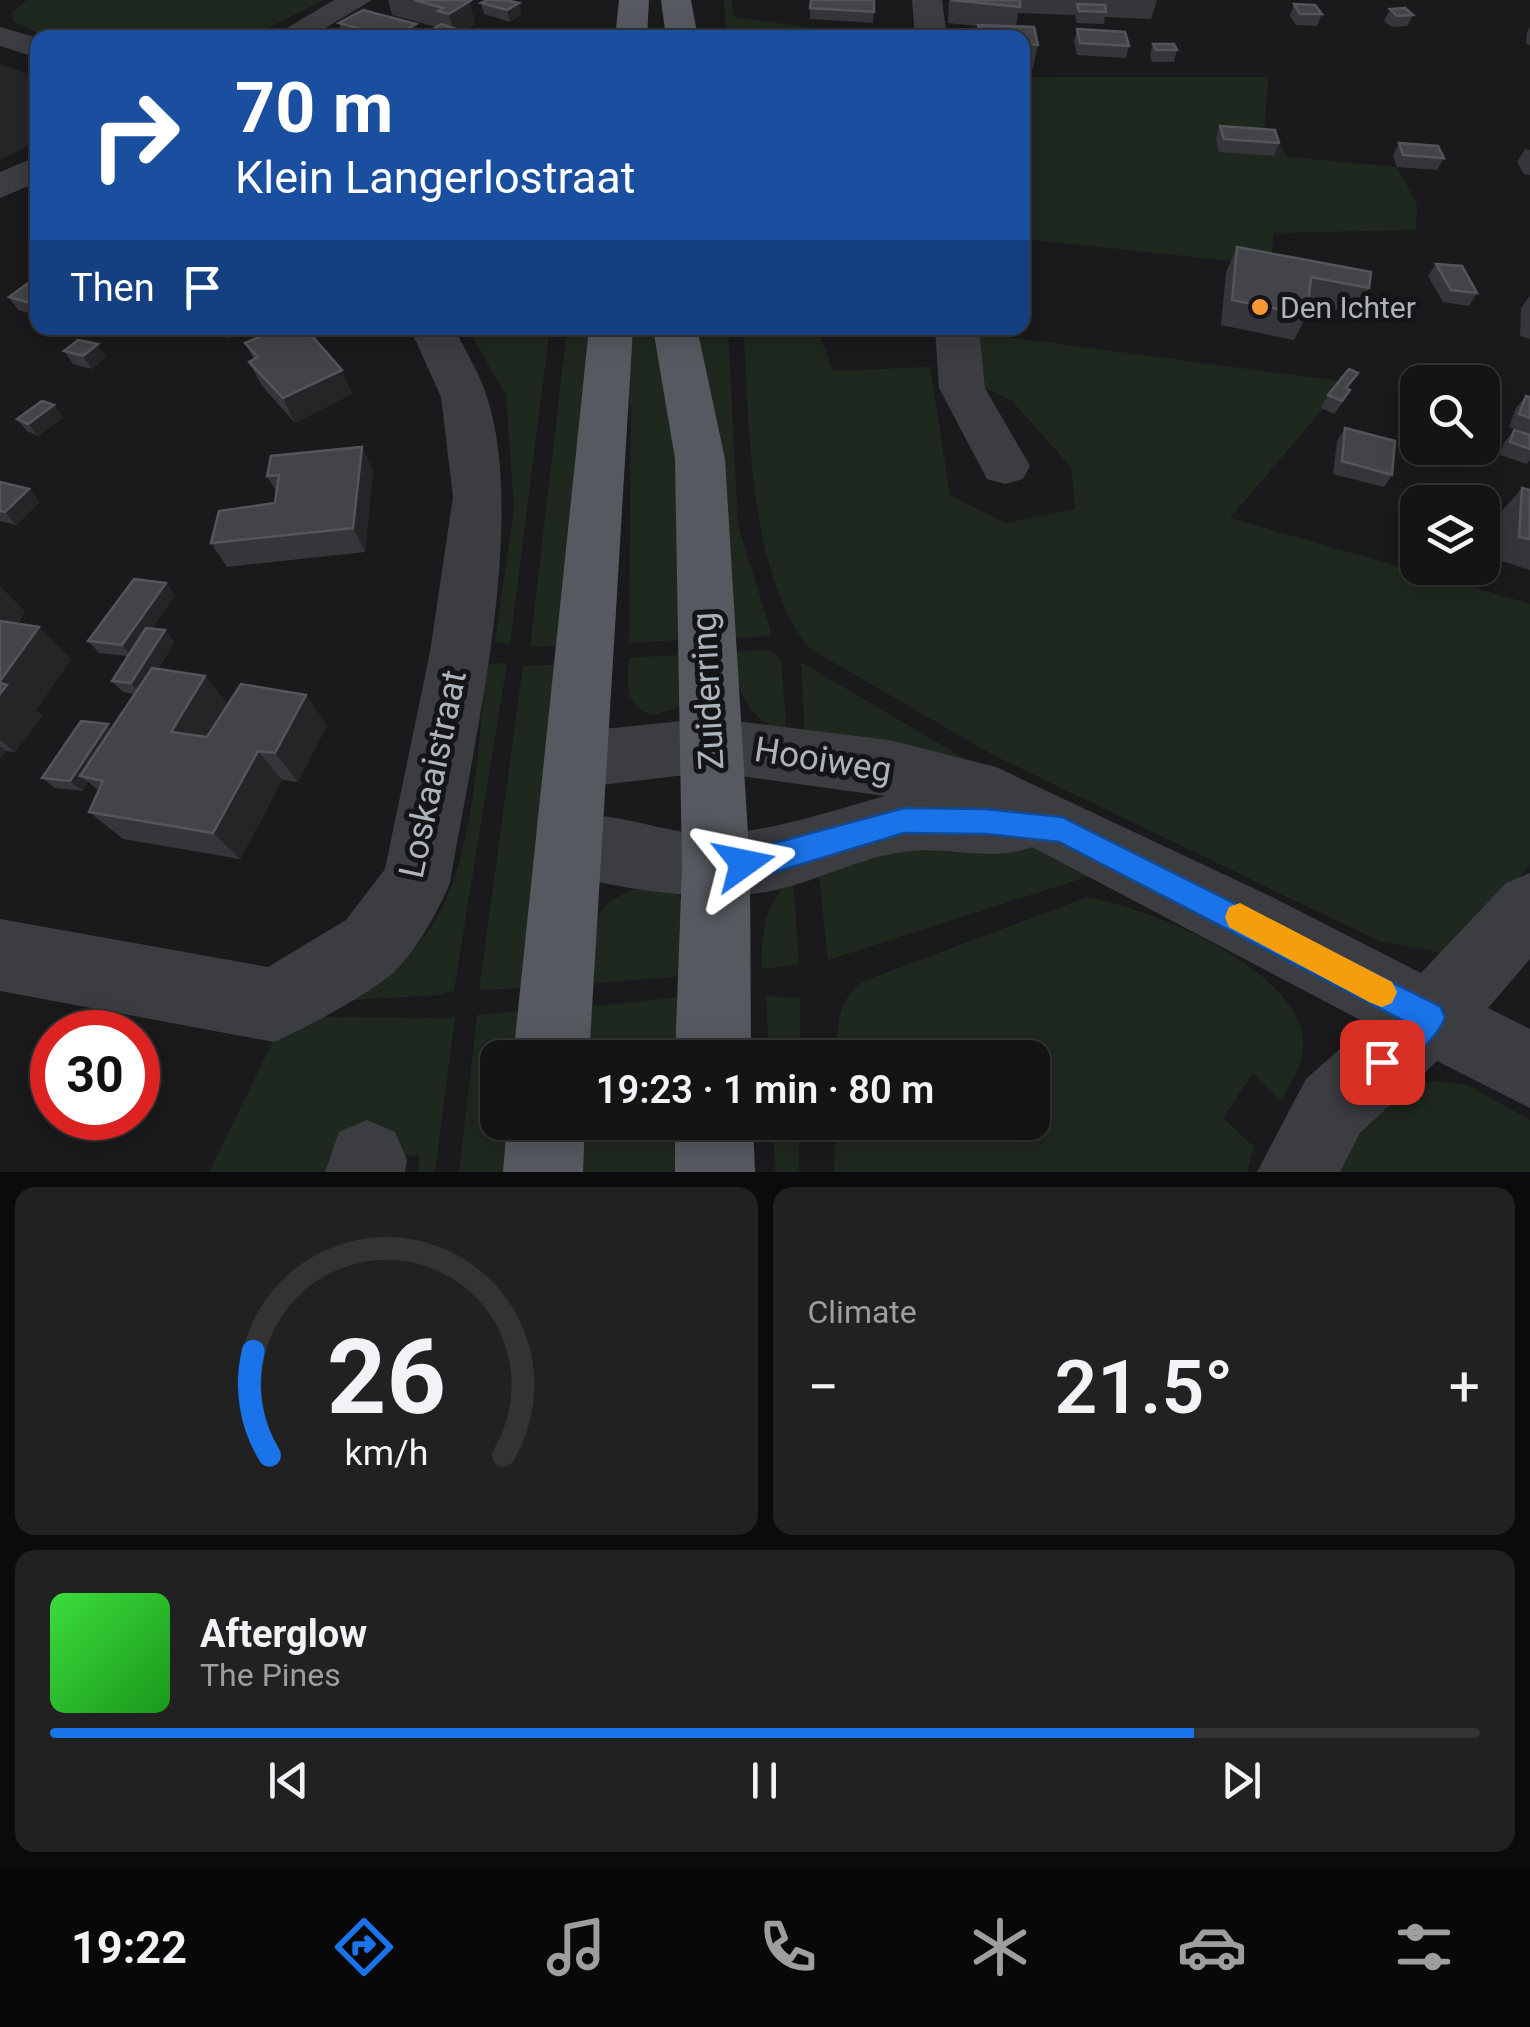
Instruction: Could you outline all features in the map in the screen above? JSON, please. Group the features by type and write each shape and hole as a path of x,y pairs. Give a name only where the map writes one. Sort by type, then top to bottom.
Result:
{"main road":[{"path":"632,30 634,0"},
{"path":"676,0 681,30"},
{"path":"552,1040 610,335"},
{"name":"Zuiderring","path":"677,335 700,459 716,867 713,1040"},
{"path":"542,1172 545,1140"},
{"path":"714,1140 714,1172"}],"street":[{"path":"301,30 358,0"},
{"path":"928,0 930,30"},
{"path":"0,36 30,47"},
{"path":"0,187 30,171"},
{"name":"Loskaaistraat","path":"0,955 274,1005 371,946 416,883 459,652 479,497 464,397 435,335"},
{"path":"958,335 962,388 1005,466"},
{"name":"Hooiweg","path":"575,760 710,745 889,768 996,796 1530,1070"},
{"name":"Hooiweg","path":"569,844 716,867 772,860 904,821 986,821 1062,829"},
{"path":"1297,1172 1334,1106 1430,1018 1530,907"}],"shaded area":[{"path":"27,0 324,0 264,30 32,30 13,21 12,12"},
{"path":"724,0 732,0 734,17 829,30 726,30"},
{"path":"0,64 30,74 30,145 0,160"},
{"path":"1030,77 1269,77 1264,125 1288,157 1397,167 1417,204 1416,230 1274,233 1270,265 1030,240"},
{"path":"471,335 549,335 510,644 495,641 514,508 506,395"},
{"path":"566,335 596,335 573,645 530,647"},
{"path":"625,335 668,335 692,639 629,643 631,407 623,370"},
{"path":"696,335 728,335 738,525 772,636 730,638"},
{"path":"743,335 820,335 833,371 930,367 950,495 1005,523 1075,509 1071,467 1012,401 984,387 977,335 1346,382 1230,518 1400,567 1400,585 1464,585 1530,604 1530,864 1485,920 1442,953 1379,941 993,755 807,647 772,575 755,493"},
{"path":"769,650 781,659 787,735 762,720 746,702 731,652"},
{"path":"693,654 681,706 654,715 637,706 629,693 629,658"},
{"path":"801,662 972,763 805,742"},
{"path":"507,663 454,990 440,995 350,1000 410,953 443,907 465,841 472,804 487,664"},
{"path":"566,664 538,987 479,990 523,666"},
{"path":"981,836 1056,852 1099,873 828,960 818,866"},
{"path":"793,876 799,964 762,969 766,919"},
{"path":"652,884 677,892 696,930 696,975 585,984 597,918 615,898"},
{"path":"1087,897 1178,926 1241,961 1289,1005 1301,1029 1303,1049 1299,1067 1281,1101 1253,1073 1223,1118 1254,1147 1247,1172 834,1172 835,1140 1050,1140 1050,1040 838,1040 847,998 861,982"},
{"path":"689,996 690,1040 576,1040 578,1008"},
{"path":"766,996 800,998 800,1040 768,1040"},
{"path":"538,1009 535,1040 480,1040 480,1140 526,1140 523,1172 459,1172 477,1015"},
{"path":"321,1017 455,1018 435,1172 418,1172 419,1155 336,1160 333,1172 209,1172 276,1035"},
{"path":"1434,1081 1468,1085 1530,1120 1530,1172 1338,1172 1376,1115 1400,1096"},
{"path":"570,1140 690,1140 691,1172 568,1172"},
{"path":"774,1140 799,1140 799,1172 775,1172"}],"building":[{"path":"414,0 470,1 449,14 438,11 443,8"},
{"path":"811,0 874,0 874,12 810,8"},
{"path":"951,0 1020,0 1020,7"},
{"path":"481,3 519,3 507,10"},
{"path":"1077,4 1105,5 1106,12 1079,11"},
{"path":"1294,4 1315,5 1322,14 1300,14"},
{"path":"1405,8 1413,15 1397,16 1390,9"},
{"path":"363,10 416,24 405,30 363,30 339,23"},
{"path":"441,24 459,30 432,30"},
{"path":"978,25 1034,27 1038,45 1030,44 1030,30 979,30"},
{"path":"1077,29 1125,32 1129,46 1080,43"},
{"path":"1153,44 1174,44 1177,50 1156,50"},
{"path":"1220,126 1275,130 1279,143 1224,139"},
{"path":"1399,143 1438,146 1444,158 1403,155"},
{"path":"1237,247 1371,272 1369,288 1311,277 1307,315 1232,300"},
{"path":"1436,264 1462,266 1477,293 1451,290"},
{"path":"30,282 30,303 9,297"},
{"path":"264,335 311,335 342,370 283,398 249,362 258,357 245,343"},
{"path":"78,340 98,344 83,356 64,351"},
{"path":"1349,369 1358,373 1342,401 1328,395"},
{"path":"1526,396 1530,397 1530,418 1519,414"},
{"path":"42,401 54,405 28,424 17,419"},
{"path":"1345,428 1395,441 1392,475 1342,461"},
{"path":"1514,430 1530,435 1530,449 1510,442"},
{"path":"362,447 353,528 211,543 219,511 275,503 279,475 267,476 271,456"},
{"path":"0,482 29,489 5,512 0,511"},
{"path":"1522,488 1530,490 1530,539 1519,537"},
{"path":"134,579 166,583 122,645 88,641"},
{"path":"0,621 39,627 0,681"},
{"path":"146,628 165,630 131,683 112,681"},
{"path":"152,668 205,676 171,732 207,737 241,684 306,695 275,753 258,751 213,833 89,812 103,781 80,776"},
{"path":"81,721 108,724 70,781 42,778"}],"slow traffic":[{"path":"1240,917 1382,992"}],"place":[{"name":"Den Ichter","path":"1260,307"}],"route":[{"path":"744,863 772,860 904,821 986,821 1062,829 1430,1018 1382,1062"}]}
